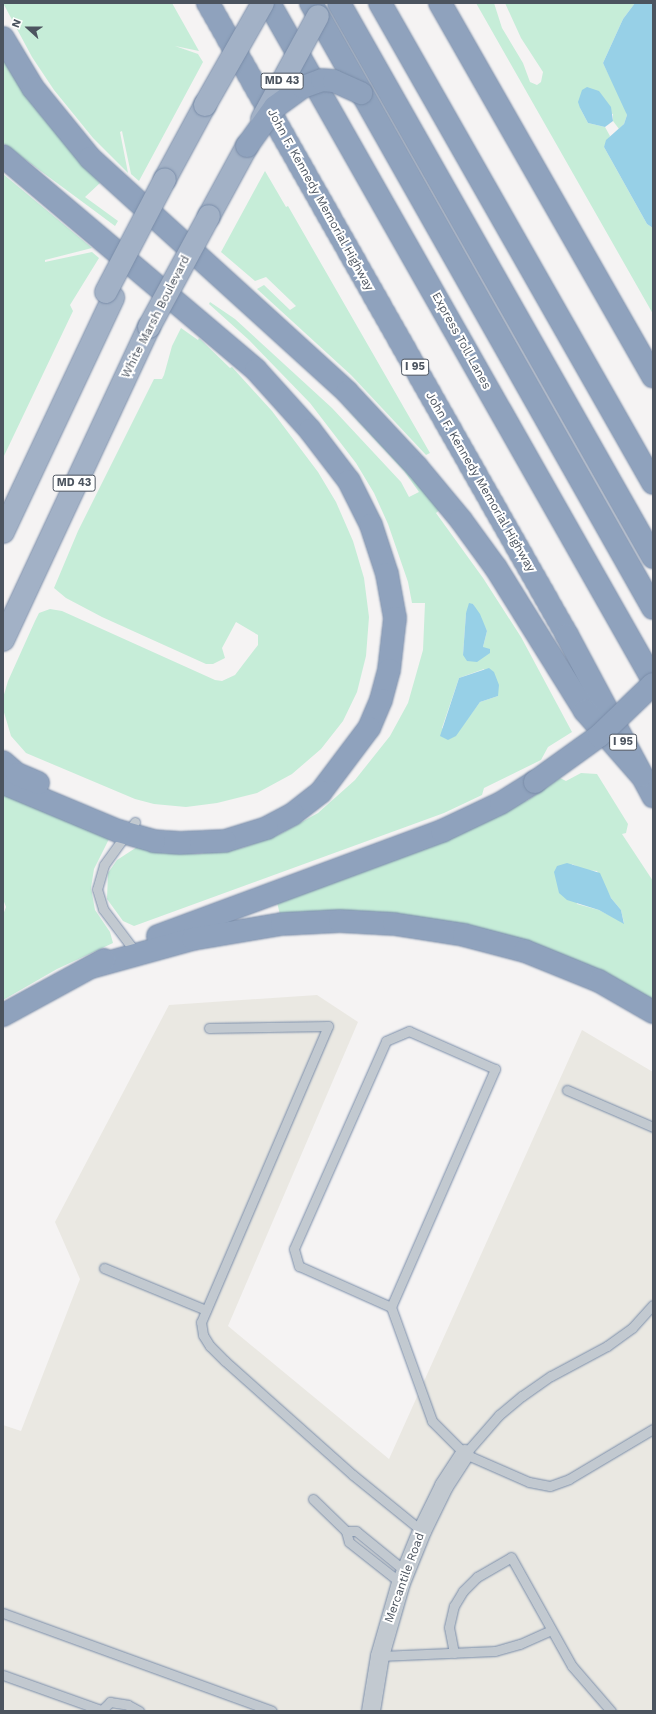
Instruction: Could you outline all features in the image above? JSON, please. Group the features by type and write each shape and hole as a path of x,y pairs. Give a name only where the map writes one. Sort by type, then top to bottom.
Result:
{"highway":[{"name":"John F. Kennedy Memorial Highway","path":"208,3 567,635 653,796"},
{"path":"3,532 110,295 165,179 263,3"},
{"name":"Express Toll Lanes","path":"269,3 653,680"},
{"path":"339,3 392,94 653,557"},
{"path":"380,3 653,483"},
{"path":"440,3 653,377"},
{"path":"318,7 361,93 653,608"},
{"name":"White Marsh Boulevard","path":"3,640 149,327 242,155 318,7"},
{"path":"3,38 33,88 90,158 347,392 417,467 461,520 496,568 584,711 642,776"},
{"path":"242,155 275,107 303,87 317,81 334,81 361,93"},
{"path":"3,156 256,370 310,430 349,481 368,518 390,585 395,618 389,670 381,700 369,728 332,779 310,802 267,828 225,841 204,843 154,841 131,828 117,817 17,774 3,762"},
{"path":"3,498 110,295"},
{"path":"3,1015 92,967 442,831 501,803 535,782 599,736 653,684"},
{"path":"3,783 131,828"},
{"path":"135,950 282,924 340,921 394,924 464,935 525,951 599,981 653,1012"}],"street":[{"name":"Mercantile Road","path":"371,1711 380,1656 403,1577 422,1531 444,1486 465,1454"}],"lane":[{"path":"131,828 100,872 97,889 103,909 135,950"},
{"path":"209,1028 328,1026 201,1322 203,1335 210,1346 353,1475 422,1531"},
{"path":"391,1307 299,1266 294,1249 386,1041 409,1031 495,1069 391,1307 432,1420 465,1454 529,1482 550,1486 569,1479 653,1429"},
{"path":"567,1090 653,1127"},
{"path":"104,1268 206,1310"},
{"path":"465,1454 499,1416 522,1396 551,1376 607,1346 632,1328 653,1305"},
{"path":"313,1499 346,1531 356,1531 403,1577"},
{"path":"454,1653 449,1627 454,1606 463,1591 477,1577 511,1557 550,1630 572,1666 611,1711"},
{"path":"3,1613 272,1711"},
{"path":"380,1656 454,1653 508,1648 550,1630"},
{"path":"3,1675 101,1711 110,1702 128,1705 138,1711"}],"shaded area":[{"path":"317,995 358,1022 228,1326 389,1459 582,1030 653,1072 653,1711 3,1711 3,1425 21,1431 80,1279 55,1222 169,1005"}],"green space":[{"path":"3,3 172,3 199,51 175,46 198,54 203,62 139,181 131,174 122,131 120,132 128,173 93,138 54,90 32,57"},
{"path":"476,3 494,3 502,28 523,63 530,82 537,85 541,82 543,72 521,38 505,3 635,3 623,19 603,63 625,107 627,115 624,124 619,129 613,121 613,114 580,108 588,123 605,127 610,136 604,147 647,224 653,228 653,314"},
{"path":"3,57 39,113 100,183 85,197 118,221 115,226 3,143"},
{"path":"265,171 286,207 288,206 430,453 426,455 351,375 257,289 264,285 290,310 296,306 291,301 266,277 255,281 221,252"},
{"path":"3,174 92,248 45,260 45,262 92,252 99,258 70,305 73,311 3,458"},
{"path":"210,302 235,319 332,408 401,482 409,497 419,492 404,471 340,402 406,470 441,509 436,513 483,578 521,637 572,732 548,747 541,760 484,788 482,795 444,813 134,926 123,921 107,899 108,873 117,860 137,847 197,854 242,848 280,834 318,813 355,780 390,736 408,703 423,650 425,603 412,603 408,582 388,524 374,493 356,463 310,403 249,340 209,304","holes":["473,604 487,631 483,647 463,655 466,613","484,669 498,696 480,702 455,736 442,728 459,678"]},
{"path":"181,328 198,340 199,338 230,368 232,367 272,411 318,472 336,502 353,541 364,578 369,617 366,656 357,692 343,721 321,749 292,774 257,793 217,803 186,807 154,804 135,799 26,753 11,736 3,709 3,698 8,681 35,621 39,613 50,609 62,611 215,680 222,681 235,675 258,645 258,635 236,622 222,648 225,658 213,664 206,664 102,617 66,598 54,588 78,531 154,379 162,379 164,375 172,346"},
{"path":"581,773 597,774 628,824 626,833 622,834 653,881 653,1000 580,962 280,915 277,902 528,800 560,778 566,781","holes":["572,864 584,870 597,871 611,898 621,910 624,923 599,910 577,904"]},
{"path":"3,793 109,839 94,869 91,888 95,910 110,932 113,943 57,969 3,1000 3,915 6,907 3,899"}],"water":[{"path":"635,3 653,3 653,228 647,224 604,147 606,140 624,124 627,115 603,63 623,19"},
{"path":"587,87 599,91 611,107 613,121 605,127 588,123 580,108 578,102 582,90"},
{"path":"469,603 473,604 480,614 487,631 483,647 490,649 490,653 477,662 467,661 463,655 466,613"},
{"path":"489,668 494,672 499,685 498,696 480,702 456,736 448,740 440,736 459,678"},
{"path":"567,863 600,873 611,898 621,910 624,924 599,910 567,900 559,893 554,872 557,866"}]}
